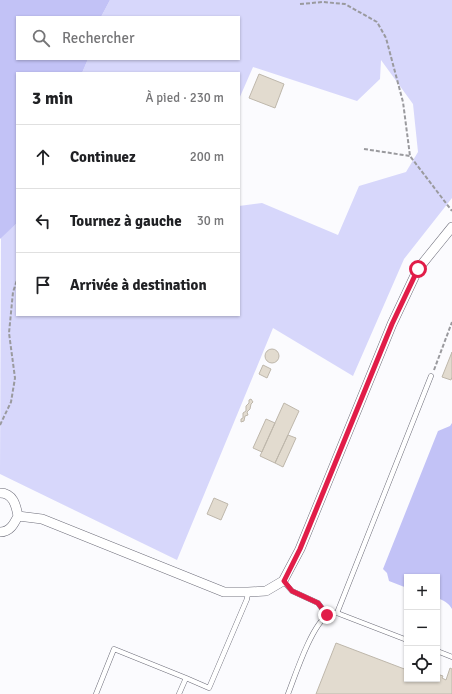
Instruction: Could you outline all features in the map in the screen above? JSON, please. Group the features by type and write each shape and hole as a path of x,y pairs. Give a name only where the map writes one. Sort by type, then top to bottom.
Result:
{"street":[{"path":"18,516 42,520 224,592 266,590 284,581 300,549 392,324 414,276 452,227"},
{"path":"0,493 5,493 15,500 18,516 13,526 6,532 0,532"}],"lane":[{"path":"337,612 431,376"},
{"path":"284,581 292,591 318,603 327,615"},
{"path":"96,694 114,649 209,688 248,592"},
{"path":"288,694 309,640 319,624 327,615 337,612 404,639"},
{"path":"440,653 452,657"},
{"path":"180,694 186,678"}],"path":[{"path":"300,4 323,2 345,4 377,22 386,38 403,102 410,156 452,210"},
{"path":"364,149 410,156"},
{"path":"0,425 11,402 15,378 10,333 13,292 16,283"},
{"path":"431,376 452,322"}],"shaded area":[{"path":"0,0 110,0 102,16 16,16 16,60 88,60 82,72 16,72 16,224 0,239"},
{"path":"110,0 452,0 452,198 404,259 353,376 273,328 177,560 0,474 1,237 16,224 16,316 240,316 240,206 262,203 338,235 359,186 406,172 418,152 413,104 381,60 380,79 357,101 253,67 240,97 240,72 82,72 88,60 240,60 240,16 102,16"},
{"path":"452,423 452,609 446,602 440,600 440,574 404,574 404,587 389,581 387,573 383,569 438,431 450,426"}],"building":[{"path":"259,74 284,84 275,108 249,98"},
{"path":"269,349 275,349 279,353 279,359 275,363 269,363 265,359 265,353"},
{"path":"452,352 452,377 451,380 442,377"},
{"path":"263,365 271,369 267,378 259,374"},
{"path":"251,399 253,402 247,412 248,415 245,416 244,421 241,422 243,413 246,411 246,406"},
{"path":"284,403 299,411 275,463 260,456"},
{"path":"266,419 275,423 262,452 253,448"},
{"path":"288,435 296,438 283,467 275,463"},
{"path":"214,498 228,504 221,520 207,514"},
{"path":"336,643 404,669 404,682 440,682 440,675 446,680 450,668 452,669 452,694 316,694"}],"route":[{"path":"327,615 318,603 292,591 284,581 300,549 392,324 418,269"}]}
